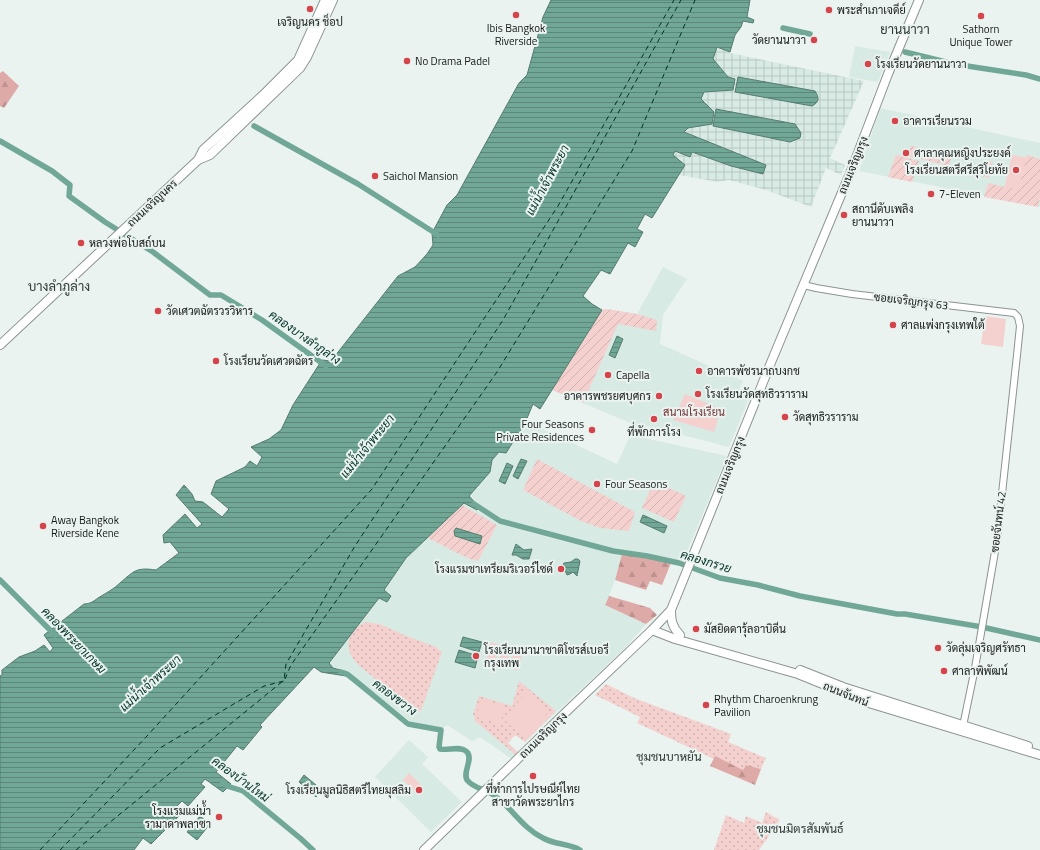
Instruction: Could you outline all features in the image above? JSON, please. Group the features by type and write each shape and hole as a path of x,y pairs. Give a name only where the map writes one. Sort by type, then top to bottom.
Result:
{"main road":[{"name":"ถนนเจริญนคร","path":"198,160 203,150 263,95 298,60 325,0"},
{"name":"ถนนเจริญนคร","path":"0,344 198,160 210,155 300,68 333,0"},
{"name":"ถนนเจริญกรุง","path":"424,850 654,629 671,610 851,171 888,74 919,0"},
{"path":"643,639 654,637 678,637 673,625 671,610"},
{"name":"ถนนจันทน์","path":"654,629 678,637 775,662 872,704 963,729 1040,755"},
{"name":"ถนนจันทน์","path":"963,729 1006,738 1040,750"}],"street":[{"name":"ซอยเจริญกรุง 63","path":"804,285 852,294 1014,314 1018,317"},
{"name":"ซอยจันทน์ 42","path":"963,729 997,540 1020,326 1018,317"}],"shaded area":[{"name":"โรงเรียนวัดยานนาวา","path":"855,46 890,52 878,82 849,77"},
{"path":"717,47 730,53 864,81 830,158 845,165 841,175 826,168 811,207 766,190 729,180 718,182 679,175 685,165 672,155 675,150 691,152 715,160 720,147 684,132 704,92 728,77 713,60"},
{"path":"880,108 1040,143 1040,207 859,171"},
{"path":"663,267 687,279 663,315 660,344 743,381 738,392 750,396 729,447 647,426 644,438 727,456 682,564 647,555 613,550 501,521 479,507 469,496 490,472 492,460 499,452 506,453 526,421 617,464 635,425 552,390 602,310 606,309 637,314"},
{"name":"โรงเรียนนานาชาติโชรส์เบอรี กรุงเทพ","path":"464,502 499,524 585,547 622,554 613,586 605,605 646,624 625,648 525,742 515,735 508,743 518,752 512,759 480,737 472,741 447,725 443,728 412,723 360,681 347,672 333,668 329,663 406,558"},
{"name":"โรงเรียนมูลนิธิสตรีไทยมุสลิม","path":"409,740 428,757 422,764 462,802 431,832 375,777"}],"green space":[{"path":"3,71 19,86 4,108 0,106 0,73"},
{"path":"911,146 952,154 949,166 908,156"},
{"path":"896,155 919,161 912,182 888,177"},
{"path":"1012,155 1027,158 1018,196 1003,193"},
{"path":"1027,155 1040,159 1040,197 1038,207 984,197 988,183 1018,190"},
{"path":"989,161 993,162 989,178 954,169 954,164 986,171"},
{"path":"606,309 637,314 657,320 656,331 618,324 583,403 552,390 602,310"},
{"path":"985,316 1006,319 1003,347 981,344"},
{"name":"สนามโรงเรียน","path":"685,394 721,409 714,432 673,420"},
{"path":"537,459 635,512 629,531 600,528 581,521 523,490"},
{"path":"654,481 686,496 674,522 642,508"},
{"path":"462,505 497,525 478,561 467,558 428,538"},
{"path":"622,554 647,557 671,563 662,585 650,581 646,590 615,580"},
{"path":"609,596 650,608 657,615 646,624 605,605"},
{"path":"366,622 380,624 436,647 442,652 421,710 416,713 360,667 353,658 349,650 349,640 357,627"},
{"path":"491,642 500,645 495,663 486,661"},
{"path":"503,646 511,648 506,667 498,664"},
{"path":"514,649 523,652 518,670 509,668"},
{"path":"519,681 556,711 525,742 515,735 508,743 518,752 516,755 475,721 473,714 479,696 512,706"},
{"path":"606,684 634,698 731,734 728,742 766,758 761,769 746,765 743,770 715,757 714,759 637,723 640,717 595,695"},
{"path":"527,692 549,711 525,739 503,719"},
{"path":"481,699 505,707 500,724 476,717"},
{"path":"715,756 743,770 746,765 761,769 755,785 710,766"},
{"path":"409,773 422,786 416,793 403,780"},
{"path":"766,812 780,820 759,850 714,850 726,815 744,823 746,816 762,823"}],"water":[{"name":"แม่น้ำเจ้าพระยา","path":"551,0 750,0 747,17 754,20 753,23 743,21 741,27 735,35 730,52 717,47 713,59 728,77 735,79 733,90 704,92 701,99 714,112 712,124 688,128 684,132 766,165 763,174 731,166 692,152 690,157 675,151 673,155 685,165 652,218 645,214 637,229 643,232 635,247 628,243 610,274 601,270 583,296 602,310 540,409 533,404 525,423 506,453 499,452 492,460 490,472 469,496 479,507 477,510 464,503 406,558 384,590 391,596 387,602 379,598 329,663 333,668 347,672 346,676 321,672 314,667 260,725 262,727 243,750 237,746 216,772 231,784 223,792 205,779 201,784 205,787 188,806 182,801 176,807 182,813 151,844 143,838 134,850 0,850 0,676 2,675 2,670 19,657 35,651 44,645 50,652 53,648 44,635 84,604 92,602 110,591 136,571 144,569 156,570 179,553 170,542 164,543 163,535 185,514 197,528 202,524 176,495 184,485 192,494 195,501 203,502 222,517 229,509 211,494 216,481 245,467 250,461 257,466 262,457 251,447 269,439 281,430 293,405 322,360 331,361 398,276 415,267 433,245 432,233 447,205 457,195 519,83 527,75 543,17"},
{"path":"738,77 815,91 818,101 812,106 735,92"},
{"path":"716,109 795,124 801,133 800,138 790,142 713,126"},
{"path":"617,336 623,339 615,358 609,355"},
{"path":"521,459 527,461 518,479 513,476"},
{"path":"507,463 513,466 505,484 499,481"},
{"path":"643,515 667,526 664,533 640,522"},
{"path":"456,528 482,536 480,544 455,536 454,531"},
{"path":"516,544 524,550 532,549 529,559 523,559 516,555 512,555"},
{"path":"575,559 580,561 577,576 573,572 567,575 563,565 564,563 571,562"},
{"path":"463,637 482,642 479,652 460,646"},
{"path":"459,650 478,656 475,668 455,662"},
{"path":"304,775 322,790 316,797 299,782"},
{"path":"200,816 210,824 197,840 187,832"}],"waterway":[{"path":"783,28 810,34"},
{"path":"905,52 954,64 1026,75 1040,79"},
{"path":"254,126 358,184 438,235"},
{"name":"คลองบางลำภูล่าง","path":"0,141 52,171 70,185 69,196 105,222 153,252 210,295 221,295 262,320 326,366"},
{"name":"คลองกรวย","path":"474,504 500,521 613,551 679,563 720,578 758,585 800,596 897,614 905,614 982,627 1040,640"},
{"name":"คลองพระยาเกษม","path":"0,580 55,635"},
{"name":"คลองขวาง","path":"341,672 347,674 408,724 441,730 440,749 461,749 469,755 466,774 468,781 499,799 529,829 552,842 571,846 580,850"},
{"name":"คลองบ้านใหม่","path":"223,782 227,786 243,791 313,850"}],"ferry route":[{"path":"40,850 147,736 372,489 558,206 674,0"},
{"path":"60,850 160,748 264,686 284,681 286,664 355,546 503,320 681,0"},
{"path":"285,679 291,665 497,372 632,151 695,0"},
{"path":"76,850 283,681"}],"place":[{"name":"เจริญนคร ช็อป","path":"310,9"},
{"name":"พระสำเภาเจดีย์","path":"829,10"},
{"name":"Ibis Bangkok Riverside","path":"516,15"},
{"name":"Sathorn Unique Tower","path":"981,16"},
{"name":"วัดยานนาวา","path":"814,40"},
{"name":"No Drama Padel","path":"407,61"},
{"name":"โรงเรียนวัดยานนาวา","path":"868,64"},
{"name":"อาคารเรียนรวม","path":"895,121"},
{"name":"ศาลาคุณหญิงประยงค์","path":"906,153"},
{"name":"โรงเรียนสตรีศรีสุริโยทัย","path":"1016,170"},
{"name":"Saichol Mansion","path":"375,176"},
{"name":"7-Eleven","path":"931,194"},
{"name":"สถานีดับเพลิง ยานนาวา","path":"844,215"},
{"name":"หลวงพ่อโบสถ์บน","path":"81,243"},
{"name":"วัดเศวตฉัตรวรวิหาร","path":"158,311"},
{"name":"ศาลแพ่งกรุงเทพใต้","path":"893,325"},
{"name":"โรงเรียนวัดเศวตฉัตร","path":"216,361"},
{"name":"อาคารพัชรนาถบงกช","path":"699,371"},
{"name":"Capella","path":"608,375"},
{"name":"โรงเรียนวัดสุทธิวราราม","path":"698,394"},
{"name":"อาคารพชรยศบุศกร","path":"659,396"},
{"name":"วัดสุทธิวราราม","path":"785,417"},
{"name":"ที่พักภารโรง","path":"654,419"},
{"name":"Four Seasons Private Residences","path":"592,430"},
{"name":"Four Seasons","path":"597,484"},
{"name":"Away Bangkok Riverside Kene","path":"43,526"},
{"name":"โรงแรมชาเทรียมริเวอร์ไซด์","path":"561,569"},
{"name":"มัสยิดดารุ้ลอาบิดีน","path":"696,629"},
{"name":"วัดลุ่มเจริญศรัทธา","path":"938,648"},
{"name":"โรงเรียนนานาชาติโชรส์เบอรี กรุงเทพ","path":"476,656"},
{"name":"ศาลาพิพัฒน์","path":"944,671"},
{"name":"Rhythm Charoenkrung Pavilion","path":"706,705"},
{"name":"ที่ทำการไปรษณีย์ไทย สาขาวัดพระยาไกร","path":"533,776"},
{"name":"โรงเรียนมูลนิธิสตรีไทยมุสลิม","path":"419,790"},
{"name":"โรงแรมแม่น้ำ รามาดาพลาซา","path":"219,817"}],"district":[{"name":"ยานนาวา","path":"905,29"},
{"name":"บางลำภูล่าง","path":"59,286"},
{"name":"ชุมชนบาหยัน","path":"669,756"},
{"name":"ชุมชนมิตรสัมพันธ์","path":"800,828"}]}
